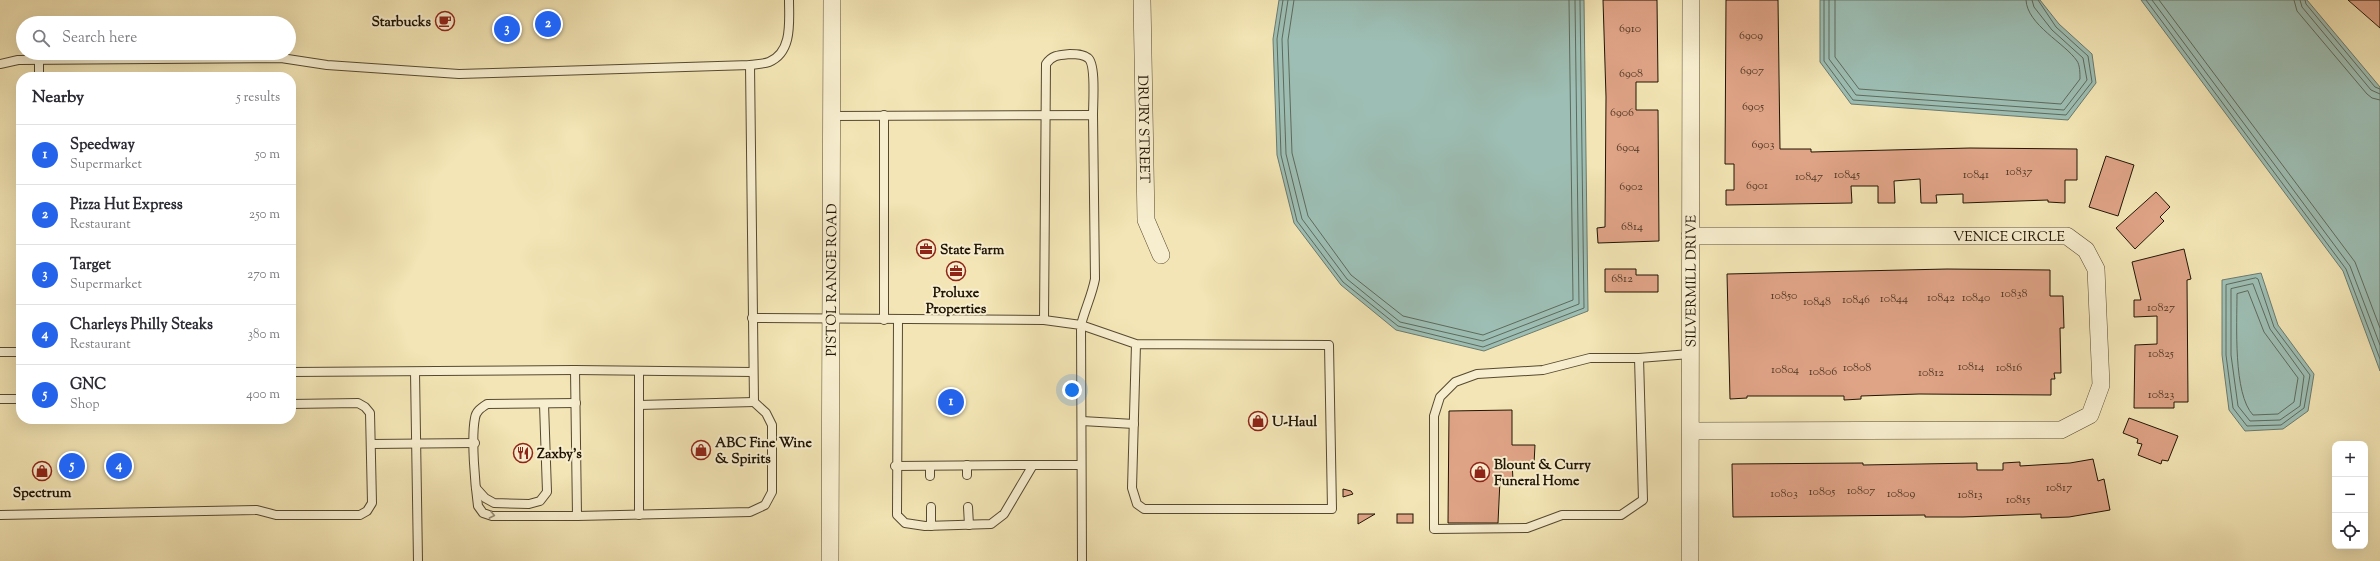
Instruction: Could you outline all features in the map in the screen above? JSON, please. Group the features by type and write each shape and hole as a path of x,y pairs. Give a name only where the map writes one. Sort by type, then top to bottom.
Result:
{"street":[{"name":"PISTOL RANGE ROAD","path":"830,561 832,0"},
{"name":"DRURY STREET","path":"1142,0 1146,220 1162,255"},
{"name":"SILVERMILL DRIVE","path":"1690,561 1691,0"},
{"name":"VENICE CIRCLE","path":"1690,236 2067,236 2086,250 2096,269 2101,385 2090,415 2061,430 1691,431"}],"lane":[{"path":"294,60 327,65 458,74 750,65 769,62 783,51 789,34 789,0"},
{"path":"1044,320 1046,64 1050,58 1059,55 1080,54 1088,58 1093,66 1095,279 1092,294 1086,307 1081,325 1082,421 1080,465 1082,561"},
{"path":"0,64 18,60 39,60 39,72"},
{"path":"750,65 754,402"},
{"path":"884,115 884,320"},
{"path":"831,116 1093,115"},
{"path":"752,318 1044,320 1081,325 1136,344 1329,345 1332,509 1144,509 1137,504 1132,488 1136,344"},
{"path":"898,320 895,466 897,515 905,523 931,526 991,524 1004,514 1033,465"},
{"path":"0,352 16,352"},
{"path":"1639,358 1643,500 1621,515 1562,515 1527,528 1434,529 1434,416 1440,397 1455,382 1477,374 1543,370 1590,358 1639,358 1690,354"},
{"path":"296,372 575,370 639,372 753,372"},
{"path":"575,370 577,516"},
{"path":"415,372 418,561"},
{"path":"639,372 639,515"},
{"path":"0,399 16,399"},
{"path":"576,404 487,404 479,409 474,417 476,487 478,506 483,513 492,516 577,516 750,512 765,505 772,492 772,425 766,413 754,402 639,405"},
{"path":"0,515 257,510 276,515 360,515 367,510 372,503 370,413 365,406 358,403 296,404"},
{"path":"476,487 485,498 494,503 529,504 540,501 547,492 544,404"},
{"path":"1082,421 1134,424"},
{"path":"371,444 475,443"},
{"path":"967,465 967,475"},
{"path":"895,466 1080,465"},
{"path":"930,466 930,476"},
{"path":"930,507 931,526"},
{"path":"968,507 969,525"}],"water":[{"path":"1279,0 1584,0 1588,311 1484,351 1396,330 1341,285 1294,223 1277,155 1273,39"},
{"path":"1820,0 2040,0 2059,24 2092,54 2096,83 2068,120 1851,104 1820,62"},
{"path":"2141,0 2307,0 2380,87 2380,371 2343,271"},
{"path":"2261,273 2278,325 2314,374 2308,411 2283,429 2245,431 2229,410 2222,355 2222,280"}],"building":[{"path":"1603,0 1657,0 1658,82 1636,82 1636,110 1658,110 1659,241 1598,243 1597,228 1605,227 1606,97"},
{"path":"1726,0 1778,0 1780,149 1811,149 1811,152 1970,148 2077,149 2077,180 2065,180 2065,203 2048,202 2048,200 1963,203 1963,194 1936,195 1937,203 1921,203 1920,179 1894,181 1895,203 1878,203 1878,186 1851,186 1852,203 1726,205 1726,190 1734,190 1734,164 1725,164"},
{"path":"2348,0 2380,0 2380,28"},
{"path":"2106,156 2134,165 2118,216 2089,207"},
{"path":"2156,192 2170,207 2160,217 2164,221 2135,249 2116,228"},
{"path":"2184,249 2191,279 2187,280 2188,402 2174,402 2174,408 2134,408 2135,345 2157,344 2157,316 2134,317 2134,300 2141,300 2132,262"},
{"path":"1605,269 1636,269 1636,275 1658,275 1658,292 1605,292"},
{"path":"1947,269 2050,270 2050,296 2063,296 2064,328 2060,328 2061,373 2054,373 2055,379 2051,379 2051,395 1919,394 1861,396 1861,399 1844,400 1844,396 1747,396 1747,398 1730,399 1727,274"},
{"name":"Blount & Curry Funeral Home","path":"1512,410 1512,445 1535,445 1534,464 1512,462 1513,480 1500,480 1498,523 1448,523 1449,411"},
{"path":"2129,418 2178,436 2168,461 2162,460 2161,464 2138,455 2142,444 2137,443 2138,439 2123,433"},
{"path":"2093,459 2098,481 2104,479 2110,510 2069,517 2041,518 2041,514 1963,517 1925,517 1925,515 1733,517 1732,464 1863,463 1863,465 1977,463 1977,470 2003,470 2003,463 2020,462 2020,466 2070,463"},
{"path":"1343,489 1351,491 1353,494 1343,497"},
{"path":"1358,514 1375,514 1358,524"},
{"path":"1397,514 1413,514 1413,523 1397,523"}],"place":[{"name":"Starbucks","path":"445,21"},
{"name":"Pizza Hut Express","path":"548,24"},
{"name":"Target","path":"507,29"},
{"name":"State Farm","path":"926,249"},
{"name":"Proluxe Properties","path":"956,271"},
{"name":"Speedway","path":"951,402"},
{"name":"U-Haul","path":"1258,421"},
{"name":"ABC Fine Wine & Spirits","path":"701,450"},
{"name":"Zaxby's","path":"523,453"},
{"name":"GNC","path":"72,466"},
{"name":"Charleys Philly Steaks","path":"119,466"},
{"name":"Spectrum","path":"42,471"},
{"name":"Blount & Curry Funeral Home","path":"1480,472"}]}
